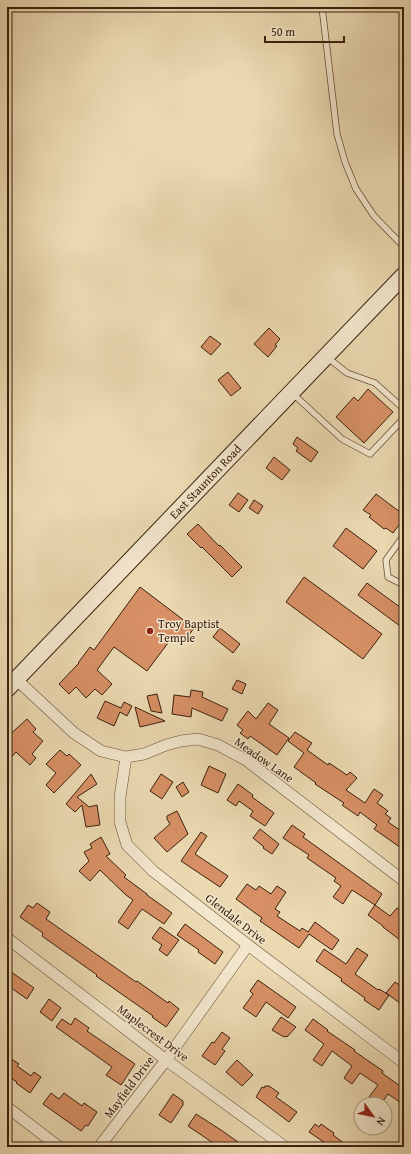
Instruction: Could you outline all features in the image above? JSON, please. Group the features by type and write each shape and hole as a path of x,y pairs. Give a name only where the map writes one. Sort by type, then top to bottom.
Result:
{"main road":[{"name":"East Staunton Road","path":"12,684 404,275"}],"street":[{"name":"Meadow Lane","path":"12,684 74,733 101,751 126,757 144,754 181,741 198,739 218,745 246,760 404,881"},
{"name":"Glendale Drive","path":"126,757 120,797 120,822 127,845 153,871 404,1063"},
{"name":"Maplecrest Drive","path":"7,938 166,1060 285,1147"},
{"name":"Mayfield Drive","path":"99,1147 166,1060 248,945"},
{"path":"7,1107 59,1147"}],"lane":[{"path":"322,7 337,134 345,162 356,189 374,216 404,247"},
{"path":"326,356 347,374 375,383 404,409"},
{"path":"291,392 342,439 370,454 404,418"},
{"path":"404,535 386,560 388,577 404,585"}],"building":[{"path":"269,328 280,339 275,345 277,346 268,357 254,344"},
{"path":"210,336 221,344 211,355 201,347"},
{"path":"228,372 241,388 231,396 218,380"},
{"path":"368,389 393,412 364,443 336,417 354,397 358,401"},
{"path":"297,437 318,452 311,462 296,451 298,448 293,444"},
{"path":"274,457 290,470 282,480 266,468"},
{"path":"238,493 248,500 239,512 229,505"},
{"path":"376,494 404,515 404,518 393,533 386,528 384,529 369,517 371,515 363,510"},
{"path":"254,500 263,506 258,514 249,508"},
{"path":"198,524 242,567 232,577 187,534"},
{"path":"346,528 377,551 363,569 333,546"},
{"path":"304,577 382,634 363,659 286,602"},
{"path":"367,583 404,610 404,629 358,595"},
{"name":"Troy Baptist Temple","path":"140,587 194,628 184,642 174,635 147,671 114,647 97,670 112,684 102,695 95,689 86,698 76,687 69,694 59,684 79,663 90,647 94,650"},
{"path":"220,628 240,644 233,653 213,637"},
{"path":"237,680 246,684 242,694 232,689"},
{"path":"191,690 203,692 202,697 228,709 222,721 192,708 191,717 172,714 174,695 190,697"},
{"path":"157,694 162,713 151,711 147,696"},
{"path":"105,701 121,708 124,702 132,706 127,716 120,712 114,726 97,718"},
{"path":"268,703 278,710 269,724 289,738 277,755 250,736 248,739 240,733 243,730 237,725 248,711 256,719"},
{"path":"135,707 165,721 140,727"},
{"path":"27,719 36,729 33,732 43,741 32,754 36,758 30,765 16,752 7,762 7,737"},
{"path":"295,732 312,743 307,750 328,765 329,763 347,775 350,772 357,778 346,790 365,803 374,789 383,795 377,803 388,811 385,814 391,818 388,822 404,833 404,850 374,829 377,825 360,812 358,816 342,805 344,803 315,784 316,783 294,767 304,753 288,741"},
{"path":"60,750 67,756 69,754 81,765 54,793 46,785 56,773 46,764"},
{"path":"209,766 226,774 218,793 201,785"},
{"path":"91,774 97,784 77,797 89,807 97,805 100,825 86,827 82,805 75,812 66,804"},
{"path":"161,774 173,782 162,799 150,791"},
{"path":"183,782 189,792 182,797 176,787"},
{"path":"238,784 253,795 252,797 274,813 265,826 250,816 253,811 239,801 236,806 227,800"},
{"path":"177,811 188,834 167,852 154,838 170,824 167,816"},
{"path":"292,825 305,834 303,837 382,894 375,905 352,890 343,904 333,897 341,886 334,881 336,878 307,858 309,855 283,838"},
{"path":"260,829 279,844 272,854 263,848 264,847 253,838"},
{"path":"201,832 207,836 195,854 228,876 220,887 181,861"},
{"path":"101,837 110,854 106,856 126,875 124,877 172,913 164,924 142,909 128,929 118,922 133,900 100,870 90,881 79,871 89,861 84,852 92,848 90,844"},
{"path":"247,884 256,890 259,886 271,894 277,886 286,892 275,909 280,912 277,916 300,931 302,928 308,932 315,922 339,940 332,950 309,934 299,948 260,921 262,918 236,899"},
{"path":"37,903 50,912 46,919 136,982 137,981 168,1003 169,1001 179,1009 166,1027 42,936 43,933 20,917 28,905 33,908"},
{"path":"375,905 390,916 397,908 404,913 404,943 368,915"},
{"path":"185,924 223,952 215,964 198,952 199,950 177,935"},
{"path":"160,927 179,940 167,956 159,950 162,945 152,938"},
{"path":"357,948 368,955 355,974 378,990 379,989 389,995 379,1010 341,981 342,979 316,961 324,949 346,964"},
{"path":"7,969 34,988 27,999 7,985"},
{"path":"258,980 296,1007 288,1018 266,1002 256,1017 243,1008 253,994 250,991"},
{"path":"395,982 404,988 404,1006 386,993"},
{"path":"49,999 61,1008 52,1021 40,1012"},
{"path":"281,1017 296,1027 287,1037 284,1037 272,1030"},
{"path":"75,1018 89,1028 87,1031 135,1064 121,1085 106,1075 112,1067 56,1027 62,1019 71,1025"},
{"path":"313,1019 328,1030 327,1031 383,1071 382,1073 404,1089 404,1105 388,1094 387,1096 370,1096 378,1085 360,1073 352,1084 344,1078 352,1066 332,1051 322,1066 313,1060 324,1044 305,1030"},
{"path":"222,1032 230,1038 222,1049 225,1051 215,1065 202,1056 212,1042 214,1043"},
{"path":"7,1056 19,1064 17,1066 31,1076 34,1072 41,1077 30,1093 7,1076"},
{"path":"237,1060 253,1075 242,1086 226,1072"},
{"path":"265,1086 269,1086 279,1093 276,1097 297,1112 289,1122 256,1097 262,1087 264,1088"},
{"path":"51,1093 59,1099 64,1093 82,1106 84,1103 97,1112 88,1126 86,1125 81,1131 43,1104"},
{"path":"173,1094 183,1101 183,1105 171,1123 159,1115"},
{"path":"196,1114 245,1147 219,1147 188,1126"},
{"path":"315,1124 319,1127 321,1124 334,1133 333,1135 349,1147 331,1147 309,1132"}],"place":[{"name":"Troy Baptist Temple","path":"150,631"}]}
